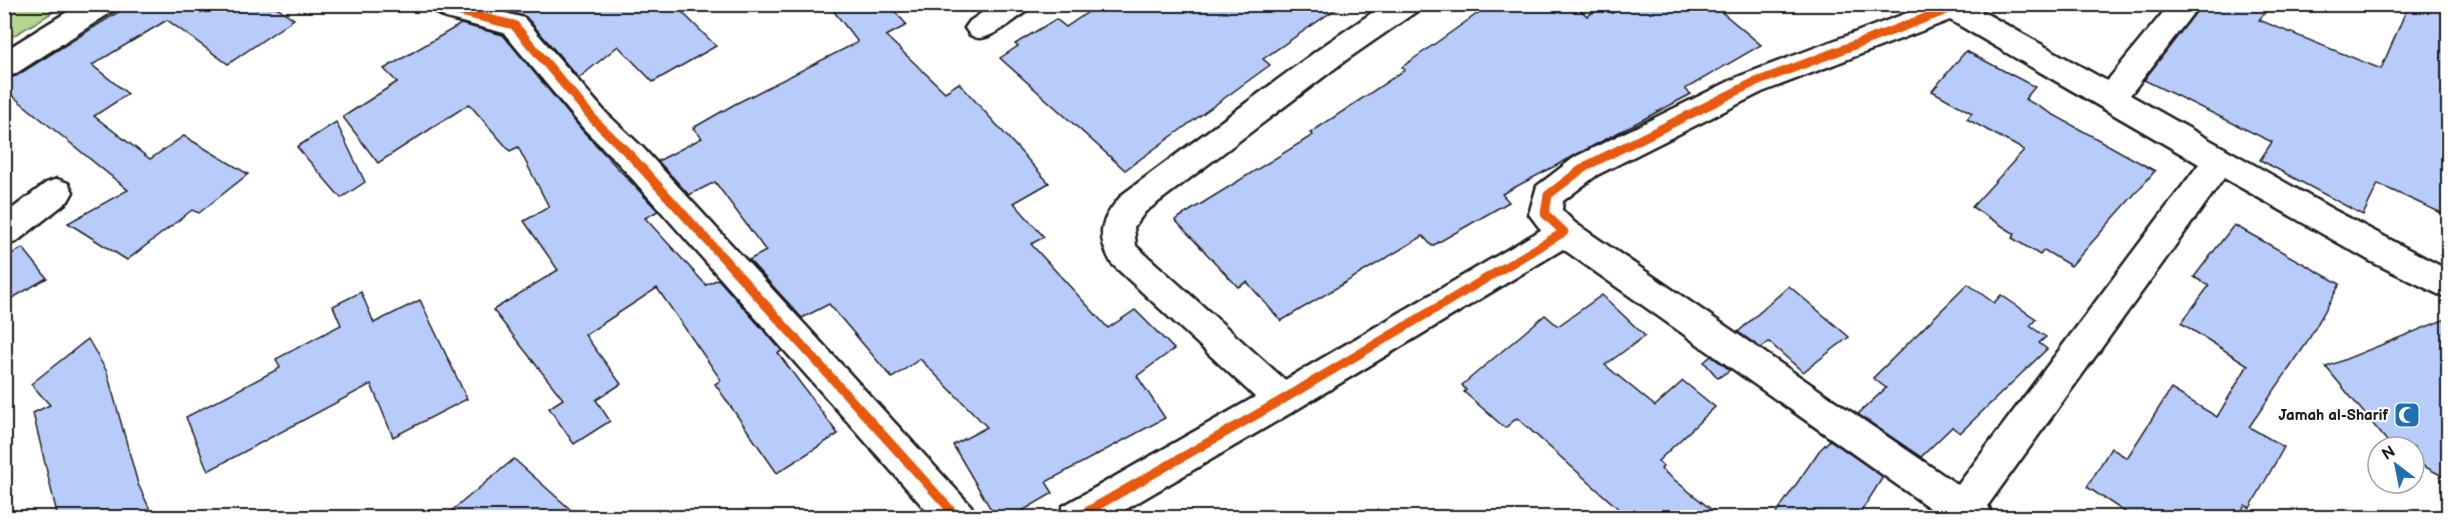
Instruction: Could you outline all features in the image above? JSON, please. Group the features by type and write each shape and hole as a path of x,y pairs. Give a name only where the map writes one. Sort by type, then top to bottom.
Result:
{"street":[{"path":"4,66 103,4"},
{"path":"444,4 456,10 514,24 595,121 632,156 958,518"},
{"path":"980,28 1018,4"},
{"path":"1282,400 1124,255 1117,245 1116,233 1120,219 1134,203 1163,181 1336,52 1407,4"},
{"path":"2111,97 2186,4"},
{"path":"2218,161 1969,513 1564,232 1545,214 1548,195 1586,166 1751,84 1948,6 2111,97 2218,161 2448,285"},
{"path":"4,233 57,192"},
{"path":"1076,518 1282,400 1564,232"}],"green space":[{"path":"5,4 65,4 65,5 5,41"}],"building":[{"path":"131,4 272,4 294,19 228,64 167,20 92,65 128,94 94,116 150,159 184,136 248,174 199,213 192,210 127,260 68,223 128,190 4,89 4,79 16,76"},
{"path":"495,4 674,4 716,46 653,82 618,46 579,78 526,17 491,7"},
{"path":"828,4 888,4 907,25 886,36 945,92 959,83 1049,183 1014,203 1044,237 1031,244 1108,328 1135,310 1174,349 1137,376 1165,418 1046,482 1053,493 1010,518 996,518 953,445 987,427 920,359 892,378 829,304 802,318 749,260 766,251 715,182 689,195 658,161 702,138 693,128 735,104 858,42"},
{"path":"1100,4 1343,4 1263,59 1270,65 1125,170 1000,58 1018,46 1015,44 1056,19 1066,27"},
{"path":"1491,4 1574,4 1587,16 1604,6 1612,13 1626,4 1712,4 1761,45 1685,89 1691,94 1502,194 1509,202 1432,246 1423,236 1281,321 1247,282 1238,287 1175,220 1313,135 1310,133 1405,70 1402,67"},
{"path":"2202,4 2272,4 2259,20 2381,69 2409,4 2448,4 2448,216 2378,184 2363,215 2260,160 2272,142 2144,80"},
{"path":"461,24 503,35 582,130 658,211 645,218 706,285 718,279 782,351 778,353 838,434 777,473 715,384 721,380 657,288 585,335 621,384 596,400 610,421 574,444 549,408 563,399 493,310 558,270 524,221 549,207 518,147 510,151 469,104 378,163 343,117 397,82 384,69"},
{"path":"1966,51 2035,87 2025,99 2155,171 2071,266 2044,250 2040,255 2012,238 2015,234 1972,207 2024,150 1967,119 1972,113 1932,91"},
{"path":"336,122 365,182 341,198 297,147"},
{"path":"2234,225 2340,284 2306,344 2249,427 2284,447 2250,508 2245,505 2238,518 2134,518 2087,487 2111,448 2127,458 2171,389 2217,417 2248,365 2181,323 2209,286 2194,277"},
{"path":"23,248 47,278 4,303 4,258"},
{"path":"1968,284 1994,303 2001,295 2036,319 2030,326 2046,337 2039,343 2047,349 1960,433 1952,427 1921,457 1858,414 1886,388 1873,378"},
{"path":"1789,286 1849,337 1803,372 1769,342 1761,348 1738,332"},
{"path":"361,292 374,323 420,300 467,399 393,437 371,384 208,471 186,417 280,368 276,359 341,325 333,306"},
{"path":"1602,295 1645,336 1605,365 1655,406 1683,381 1715,407 1658,461 1663,466 1661,469 1722,518 1629,518 1517,418 1505,428 1464,392 1466,390 1462,385 1545,315 1558,326"},
{"name":"Jamah al-Sharif","path":"2448,318 2448,479 2426,467 2426,435 2382,435 2326,367"},
{"path":"88,339 107,372 138,484 154,518 58,518 33,413 50,405 31,384"},
{"path":"1711,356 1730,370 1718,378 1704,362"},
{"path":"1830,440 1883,477 1857,518 1773,518 1819,451"},
{"path":"514,459 580,518 443,518"}],"cycle path":[{"path":"444,4 456,11 514,25 595,121 631,156 958,518"},
{"path":"1076,518 1282,400 1564,232 1545,214 1548,195 1586,166 1751,84 1952,8"}],"place":[{"name":"Jamah al-Sharif","path":"2407,415"}]}
